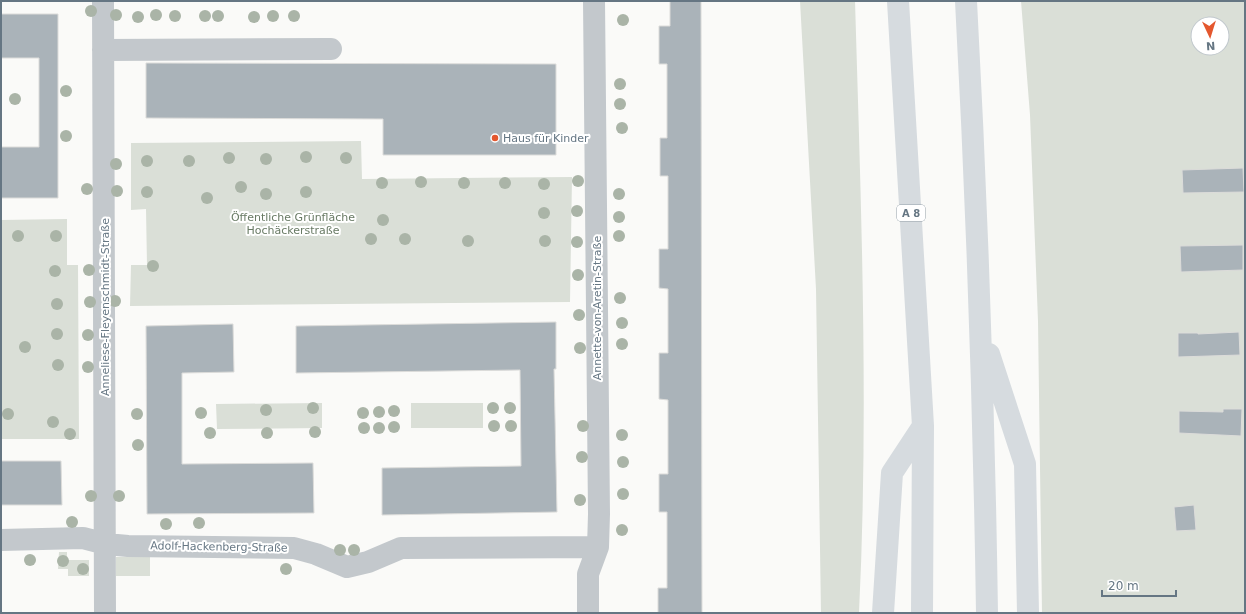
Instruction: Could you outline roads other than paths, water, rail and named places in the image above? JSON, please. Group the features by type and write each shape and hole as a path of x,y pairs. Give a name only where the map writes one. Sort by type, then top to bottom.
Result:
{"highway":[{"name":"A 8","path":"898,1 923,426 922,613"},
{"path":"966,1 977,200 987,613"},
{"path":"981,330 1025,464 1028,613"},
{"path":"883,613 892,473 923,426"}],"street":[{"name":"Anneliese-Fleyenschmidt-Straße","path":"103,1 106,544 105,613"},
{"name":"Annette-von-Aretin-Straße","path":"588,613 588,574 598,547 594,1"},
{"path":"103,50 331,49"},
{"name":"Adolf-Hackenberg-Straße","path":"1,540 83,538 106,544 294,548 316,554 347,567 368,562 401,548 598,547"}],"place":[{"name":"Haus für Kinder","path":"495,138"}],"park label":[{"name":"Öffentliche Grünfläche Hochäckerstraße","path":"293,223"}]}
